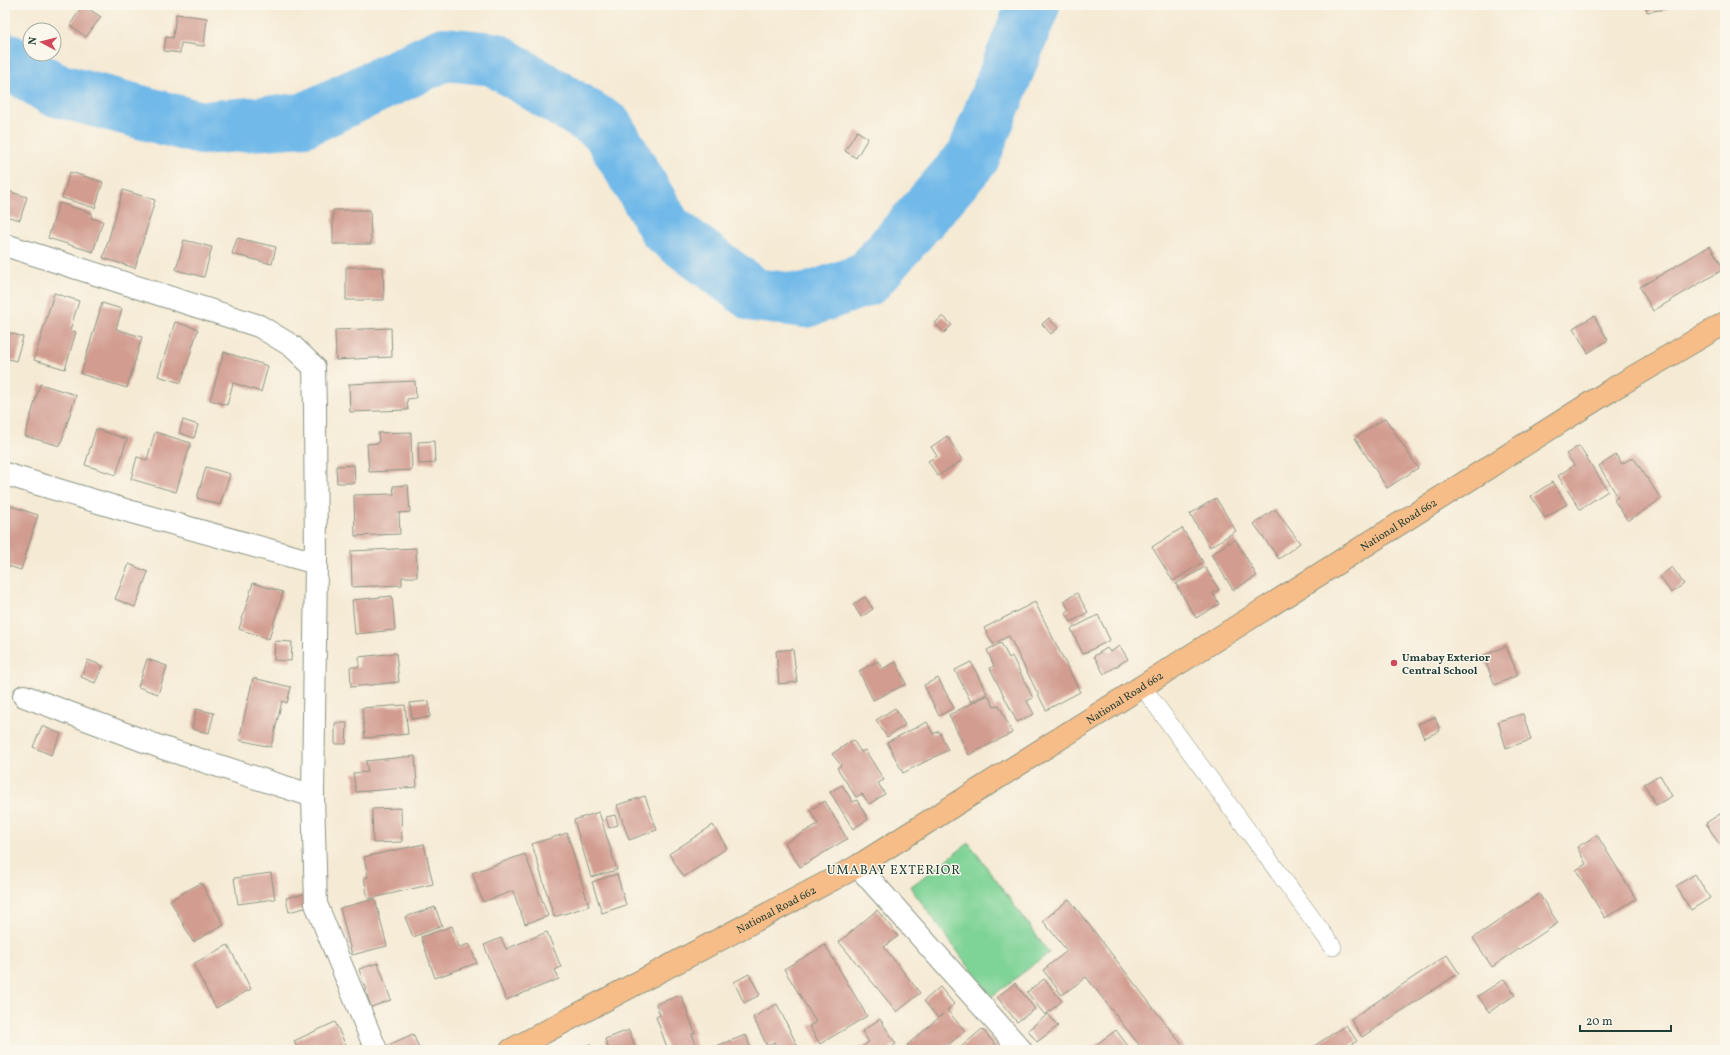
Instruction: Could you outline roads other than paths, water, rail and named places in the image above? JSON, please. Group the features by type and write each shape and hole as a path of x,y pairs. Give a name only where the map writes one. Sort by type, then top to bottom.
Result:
{"main road":[{"name":"National Road 662","path":"511,1050 858,866 1611,390 1725,323"}],"street":[{"path":"5,244 259,326 292,346 314,367 316,563 313,796 316,904 376,1050"},
{"path":"5,474 135,513 316,563"},
{"path":"24,696 163,748 313,796"},
{"path":"858,866 1021,1050"}],"lane":[{"path":"1142,686 1333,947"}],"waterway":[{"path":"5,59 53,89 201,128 304,120 444,54 494,59 607,128 666,229 754,295 805,301 867,279 973,157 1033,5"}],"place":[{"name":"Umabay Exterior Central School","path":"1394,663"}],"district":[{"name":"UMABAY EXTERIOR","path":"894,869"}]}
